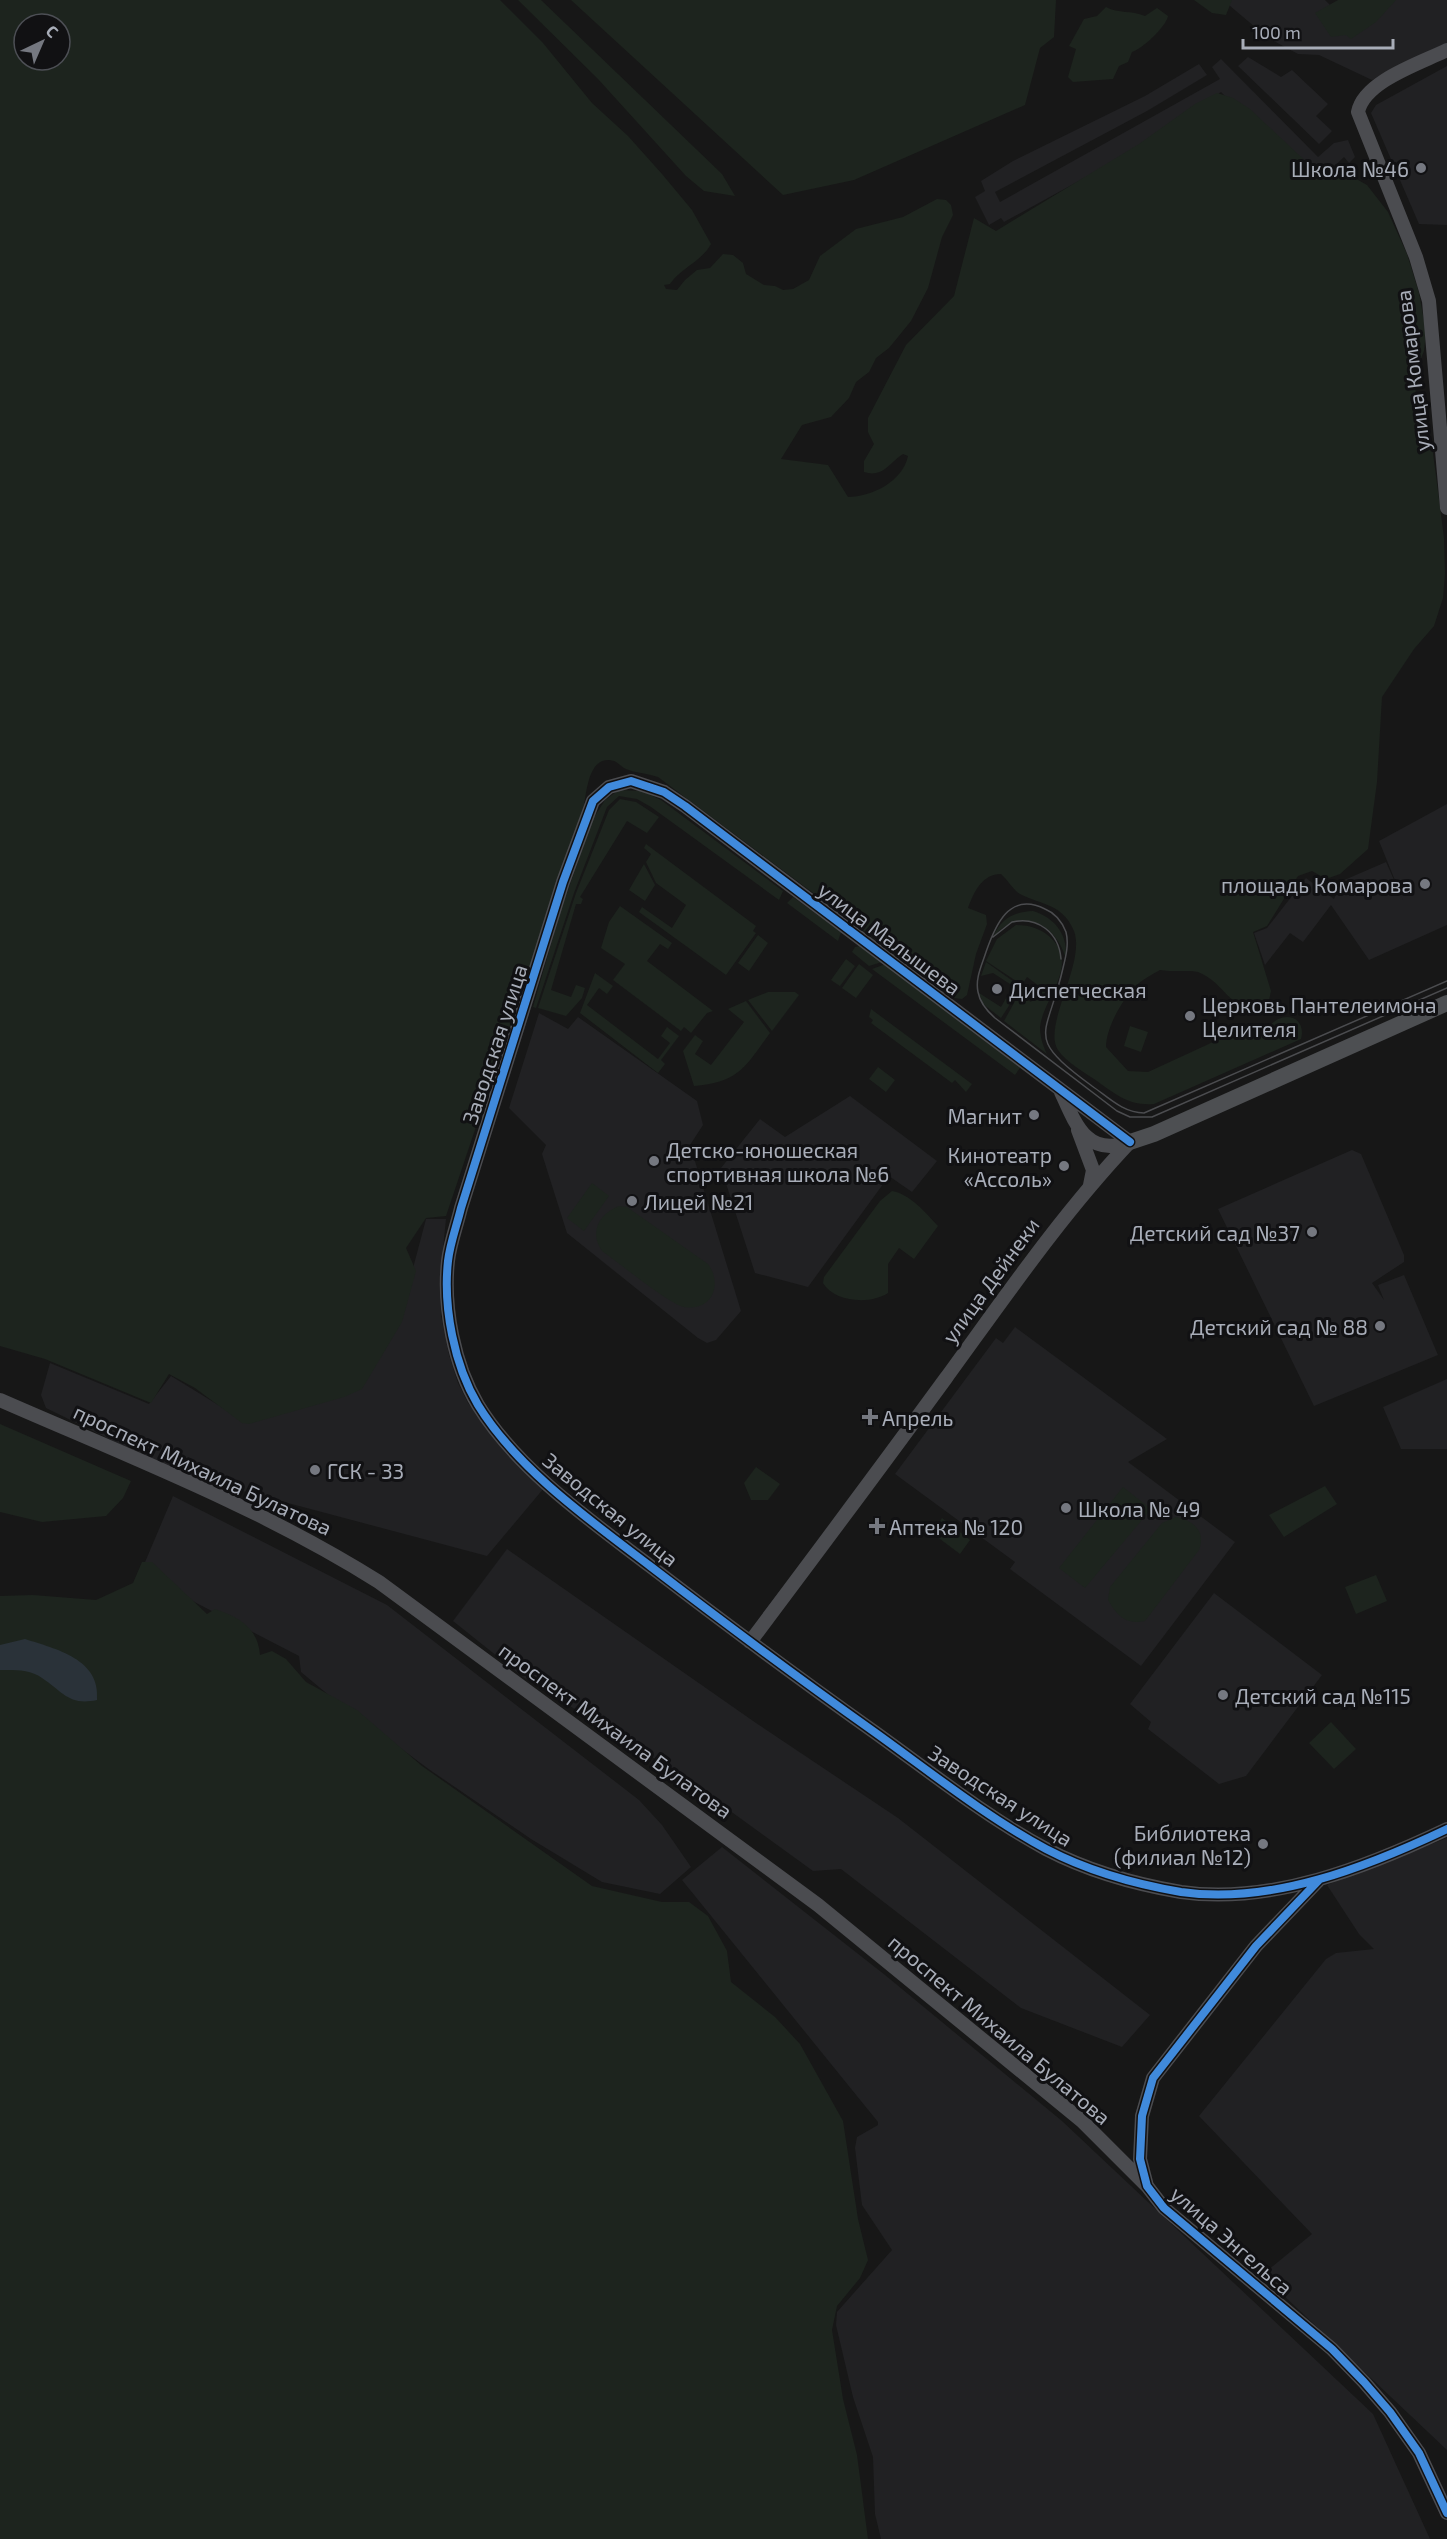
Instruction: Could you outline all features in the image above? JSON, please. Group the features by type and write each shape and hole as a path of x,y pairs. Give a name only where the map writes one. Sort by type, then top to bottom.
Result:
{"main road":[{"name":"улица Дейнеки","path":"1130,1142 1154,1134 1447,1003"}],"street":[{"name":"улица Комарова","path":"1447,50 1380,84 1363,98 1359,105 1359,119 1405,230 1429,302 1447,508"},
{"name":"улица Малышева","path":"619,782 644,783 685,806 1130,1142"},
{"name":"Заводская улица","path":"619,782 593,801 587,814 563,882 475,1161 448,1260 452,1325 458,1357 469,1387 489,1421 509,1445 587,1516 750,1641 989,1813 1043,1847 1072,1862 1131,1882 1185,1892 1267,1890 1319,1880 1390,1856 1447,1829"},
{"name":"улица Малышева","path":"1060,1090 1074,1120 1086,1137 1104,1146 1117,1146 1130,1142"},
{"path":"1074,1120 1093,1170 1093,1182"},
{"name":"улица Дейнеки","path":"750,1641 881,1468 1045,1241 1093,1182 1130,1142"},
{"name":"проспект Михаила Булатова","path":"0,1400 195,1485 323,1546 379,1582 818,1905 1082,2121 1147,2186"},
{"name":"Заводская улица","path":"1285,1915 1319,1880"},
{"path":"1267,1890 1281,1896 1285,1905 1285,1915"},
{"name":"улица Энгельса","path":"1285,1915 1249,1955 1153,2078 1144,2104 1140,2146 1141,2171 1147,2186 1164,2208 1332,2349 1364,2382 1390,2412 1419,2452 1447,2513"}],"shaded area":[{"path":"0,0 500,0 543,43 592,103 628,136 692,210 711,244 670,284 664,285 666,289 677,290 697,270 710,268 723,254 733,255 743,263 746,274 764,285 775,286 783,290 793,289 809,280 820,256 856,229 903,217 937,199 946,200 951,205 953,215 942,237 928,288 911,321 889,348 876,358 869,372 856,382 849,398 831,417 802,425 781,459 828,465 848,497 867,494 885,486 900,473 905,465 908,456 903,454 881,471 864,472 864,461 874,444 868,432 868,418 906,345 954,296 974,218 996,231 1139,144 1195,104 1217,93 1233,98 1250,109 1315,170 1344,172 1367,185 1388,212 1407,254 1419,293 1426,332 1424,351 1415,373 1416,407 1433,453 1444,538 1445,574 1443,598 1434,626 1414,649 1382,697 1377,782 1368,849 1340,874 1326,879 1312,871 1298,876 1267,926 1253,932 1271,991 1269,1000 1246,1006 1230,998 1217,984 1198,972 1160,970 1139,983 1128,996 1112,1021 1106,1047 1128,1071 1148,1072 1250,1025 1269,1027 1281,1018 1287,1017 1297,1021 1302,1031 1301,1039 1154,1104 1130,1101 1117,1095 1076,1067 1058,1050 1055,1026 1070,976 1076,944 1074,931 1058,910 1020,894 1001,874 984,881 976,890 968,908 986,915 987,924 976,954 967,995 962,999 954,998 658,777 630,770 606,760 594,768 588,783 584,805 446,1216 426,1218 406,1248 416,1271 402,1322 362,1389 344,1397 249,1424 242,1423 195,1388 169,1374 151,1403 45,1359 0,1346"},
{"path":"518,0 541,0 722,174 735,196 704,191 686,176 598,79"},
{"path":"571,0 1056,0 1054,37 1040,48 1025,105 854,180 783,195"},
{"path":"1194,0 1232,0 1226,15 1212,13"},
{"path":"1223,0 1325,0 1346,21 1371,0 1447,0 1447,45 1372,80 1319,55 1298,54 1268,38"},
{"path":"1338,0 1396,0 1376,22 1351,39 1346,35 1331,37 1315,13"},
{"path":"1106,7 1145,16 1157,8 1168,16 1153,37 1132,52 1128,62 1119,66 1113,79 1073,82 1068,77 1076,49 1069,46 1084,19 1097,16"},
{"path":"1248,57 1281,77 1292,70 1328,104 1316,116 1332,131 1319,144 1238,66"},
{"path":"1221,59 1318,157 1334,143 1348,140 1355,157 1349,163 1344,157 1318,182 1284,156 1221,92 1176,126 1128,154 1004,222 1001,218 989,225 975,197 985,191 981,181 1013,161 1145,96 1199,64 1207,75 1147,111 995,192 1000,202 1220,79 1212,67"},
{"name":"Школа №46","path":"1447,66 1447,225 1419,224 1371,113 1376,105"},
{"path":"619,790 642,791 661,800 783,891 779,900 651,807 637,799 619,796 607,807 574,893 536,1008 533,1007 560,913 593,819 605,800"},
{"path":"620,799 636,802 659,817 647,833 627,821 580,897 583,899 581,904 576,904 551,990 571,997 576,985 585,988 582,998 566,1016 538,1008 576,893 609,810"},
{"path":"1447,804 1447,925 1369,960 1331,905 1303,942 1290,933 1265,965 1254,933 1267,928 1306,878 1334,899 1342,881 1386,862 1403,900 1379,841"},
{"path":"646,844 756,926 753,931 756,933 726,975 639,912 642,907 672,928 686,905 656,883 646,862 651,854 644,848"},
{"path":"644,864 655,885 645,901 629,890"},
{"path":"793,897 841,932 838,941 787,903"},
{"path":"620,906 672,943 668,949 660,944 647,961 713,1011 707,1013 691,1033 684,1027 681,1031 613,980 625,964 601,948 609,922"},
{"path":"1033,911 1048,918 1058,928 1065,942 1066,959 1054,936 1046,928 1036,923 1014,922 993,937 1000,925 1008,918 1019,913"},
{"path":"1016,925 1041,930 1053,940 1060,950 1061,972 1042,1016 1040,1027 1047,1054 1004,1021 1019,994 1031,1002 1039,986 1027,977 1022,985 986,961 997,939"},
{"path":"758,935 768,943 749,971 738,963"},
{"path":"861,946 882,962 869,966 852,952 855,947"},
{"path":"846,959 855,966 840,986 831,980"},
{"path":"986,962 1021,987 1001,1018 983,1004 979,993 1001,1007 1013,986 993,973 981,976"},
{"path":"859,964 873,975 856,998 842,988"},
{"path":"886,964 1022,1065 1015,1075 872,969"},
{"path":"595,973 613,986 607,994 599,988 587,1005 658,1059 670,1043 661,1036 667,1027 679,1036 661,1060 665,1064 658,1073 580,1013"},
{"path":"768,992 795,992 799,995 772,1031 748,1000"},
{"path":"746,1001 770,1033 740,1071 721,1081 694,1086 683,1051 695,1035 703,1041 695,1054 711,1065 744,1022 728,1009"},
{"path":"871,1009 972,1084 966,1092 955,1080 952,1083 871,1023 873,1020 869,1017"},
{"name":"Лицей №21","path":"539,1013 568,1029 578,1017 697,1101 703,1125 690,1145 741,1311 716,1340 707,1343 698,1338 567,1233 542,1154 546,1145 509,1108"},
{"path":"1130,1026 1148,1032 1141,1052 1124,1046"},
{"path":"878,1067 895,1080 886,1092 869,1079"},
{"path":"850,1096 937,1161 912,1192 889,1176 808,1287 755,1273 721,1168 760,1119 785,1137"},
{"name":"Детский сад №37","path":"1352,1150 1361,1154 1404,1255 1404,1262 1372,1283 1384,1300 1378,1285 1404,1275 1438,1355 1314,1406 1218,1209"},
{"path":"592,1183 609,1196 584,1231 567,1218"},
{"path":"892,1191 911,1200 938,1226 914,1259 899,1248 888,1264 888,1293 862,1300 844,1298 835,1294 823,1283 824,1277 880,1201"},
{"path":"619,1206 627,1207 708,1264 715,1280 712,1295 708,1301 694,1307 677,1304 602,1251 596,1237 598,1224 606,1214"},
{"path":"426,1219 446,1219 440,1278 441,1316 449,1355 458,1383 468,1403 501,1444 544,1488 487,1556 183,1475 46,1408 41,1395 50,1363 149,1404 171,1376 246,1422 402,1310"},
{"name":"Школа № 49","path":"1015,1327 1167,1439 1128,1462 1235,1542 1141,1666 1010,1569 1015,1562 895,1474 996,1338 1003,1343"},
{"path":"1447,1379 1447,1449 1401,1449 1383,1407"},
{"path":"0,1424 131,1481 123,1498 106,1516 42,1522 0,1512"},
{"path":"756,1467 780,1484 768,1500 751,1500 744,1483"},
{"path":"1325,1486 1337,1504 1284,1537 1269,1515"},
{"path":"1123,1487 1151,1509 1085,1588 1059,1568"},
{"path":"173,1496 387,1605 639,1800 662,1825 691,1867 660,1894 602,1882 531,1839 430,1770 331,1697 301,1672 299,1656 140,1574"},
{"path":"1176,1517 1193,1524 1200,1532 1199,1550 1145,1621 1132,1622 1123,1618 1108,1600 1110,1587 1162,1523"},
{"path":"942,1518 970,1540 960,1554 932,1533"},
{"path":"507,1549 756,1723 898,1818 1150,2015 1122,2047 1021,2008 841,1869 813,1871 678,1773 523,1677 453,1621"},
{"path":"142,1562 152,1562 207,1614 215,1609 246,1625 255,1638 260,1655 272,1651 286,1659 306,1682 357,1710 422,1766 592,1886 662,1902 689,1902 708,1916 727,1951 731,1982 775,2017 800,2044 843,2121 858,2219 868,2260 860,2278 837,2306 832,2330 843,2399 857,2455 868,2539 0,2539 0,1596 33,1595 96,1600 133,1583"},
{"path":"1376,1575 1387,1601 1356,1614 1345,1587"},
{"name":"Детский сад №115","path":"1214,1593 1322,1675 1246,1776 1219,1784 1148,1729 1151,1722 1130,1704"},
{"path":"25,1639 62,1652 84,1665 92,1675 97,1700 73,1699 32,1673 0,1670 0,1645"},
{"path":"1331,1722 1356,1749 1334,1769 1309,1743"},
{"path":"1447,1838 1447,2450 1262,2275 1312,2234 1199,2116 1326,1959 1336,1953 1374,1949 1359,1934 1327,1885"},
{"path":"722,1847 885,1975 1062,2121 1373,2414 1430,2539 881,2539 875,2514 873,2457 853,2397 836,2325 837,2312 892,2250 862,2205 855,2148 857,2137 878,2125 878,2122 682,1880"}],"tram line":[{"path":"1447,981 1144,1113 1129,1110 1110,1099 1070,1069 1048,1045 1047,1023 1067,946 1066,932 1058,918 1052,913 1032,905 1022,904 1005,914 994,932 977,982 982,1003 995,1018 1117,1111 1130,1117 1152,1117 1447,988"},
{"path":"993,937 1012,922 1038,924 1045,928 1056,941 1061,959"}],"cycle path":[{"path":"1130,1142 685,806 664,792 631,781 609,787 593,801 563,882 452,1241 448,1261 447,1297 452,1335 462,1372 478,1405 513,1451 580,1512 760,1649 958,1793 1023,1836 1062,1857 1112,1876 1163,1889 1215,1895 1249,1893 1318,1880 1384,1857 1447,1829"},
{"path":"1319,1880 1256,1946 1153,2078 1142,2116 1140,2159 1147,2186 1164,2208 1332,2349 1364,2382 1390,2412 1419,2453 1447,2513"}],"place":[{"name":"Школа №46","path":"1421,168"},
{"name":"площадь Комарова","path":"1425,884"},
{"name":"Диспетческая","path":"997,989"},
{"name":"Церковь Пантелеимона Целителя","path":"1190,1016"},
{"name":"Магнит","path":"1034,1115"},
{"name":"Детско-юношеская спортивная школа №6","path":"654,1161"},
{"name":"Кинотеатр «Ассоль»","path":"1064,1166"},
{"name":"Лицей №21","path":"632,1201"},
{"name":"Детский сад №37","path":"1312,1232"},
{"name":"Детский сад № 88","path":"1380,1326"},
{"name":"Апрель","path":"870,1417"},
{"name":"ГСК - 33","path":"315,1470"},
{"name":"Школа № 49","path":"1066,1508"},
{"name":"Аптека № 120","path":"877,1526"},
{"name":"Детский сад №115","path":"1223,1695"},
{"name":"Библиотека (филиал №12)","path":"1263,1844"}]}
